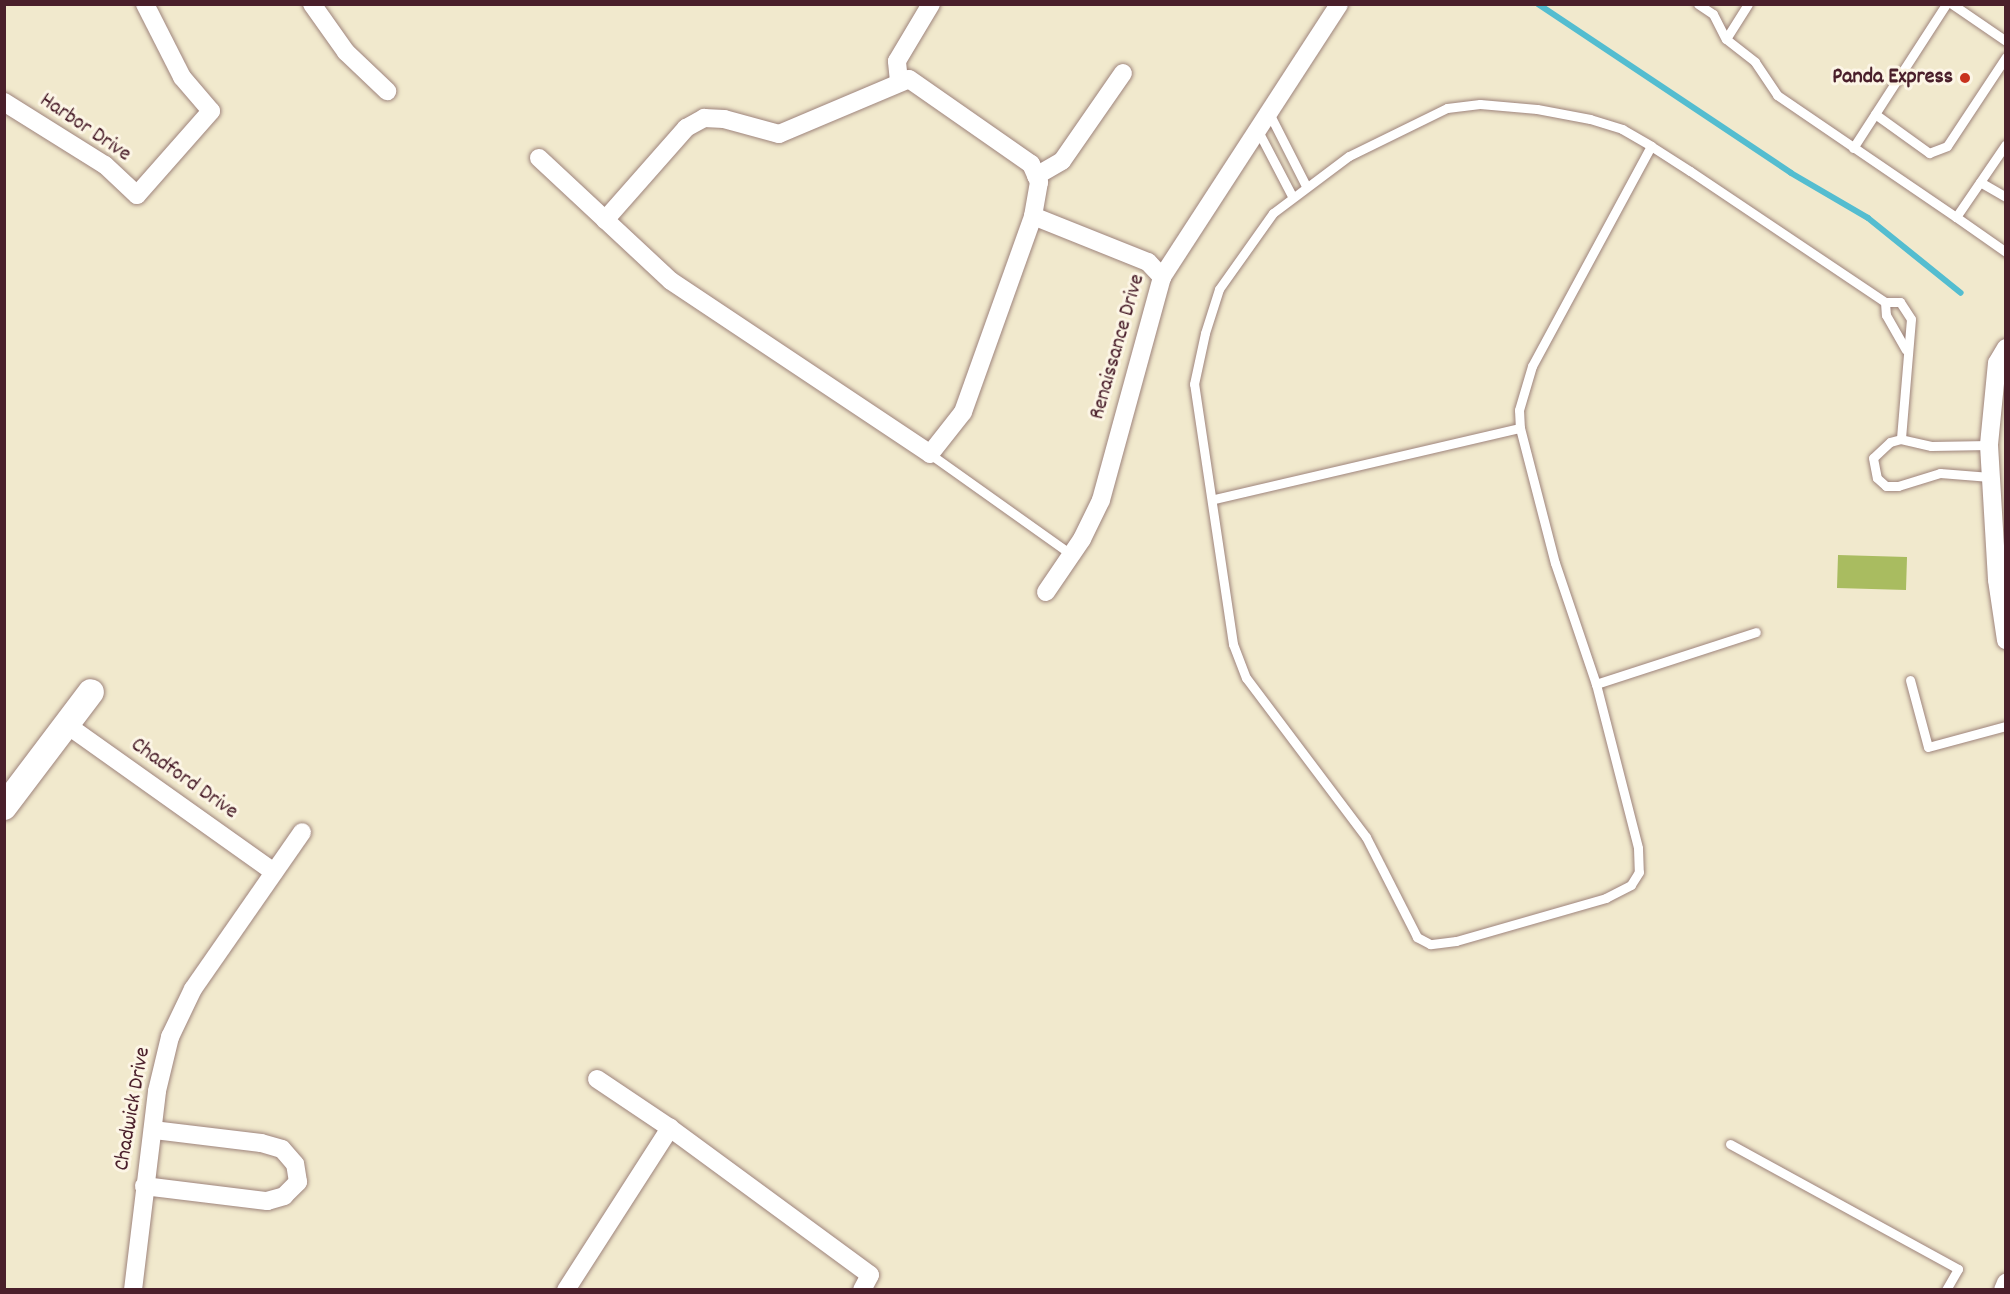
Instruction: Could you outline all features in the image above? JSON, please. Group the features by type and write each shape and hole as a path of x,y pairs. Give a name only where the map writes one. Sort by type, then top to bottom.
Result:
{"street":[{"name":"Harbor Drive","path":"4,102 105,165 137,195 211,111 182,78 146,4"},
{"path":"312,4 346,52 387,91"},
{"path":"899,81 897,62 931,4"},
{"name":"Renaissance Drive","path":"1046,592 1072,555 1101,501 1162,277 1339,5"},
{"path":"1036,176 1062,161 1123,73"},
{"path":"539,158 605,220 671,281 930,454 963,412 1038,200 1036,176 1030,164 909,79 899,81 779,134 724,119 704,118 686,128 605,220"},
{"path":"1033,216 1148,262 1162,277"},
{"path":"2006,348 1997,363 2000,398 1989,445 2006,640"},
{"path":"4,807 91,692"},
{"name":"Chadford Drive","path":"67,725 274,872"},
{"name":"Chadwick Drive","path":"133,1290 144,1186 162,1061 179,1014 302,832"},
{"path":"597,1079 669,1128 870,1275 862,1290"},
{"path":"566,1290 669,1128"},
{"path":"144,1186 267,1201 284,1196 298,1182 295,1164 282,1149 261,1143 153,1130"},
{"path":"2003,1290 2006,1283"}],"lane":[{"path":"1698,4 1713,14 1726,39 1755,62 1777,95 2006,252"},
{"path":"1726,39 1748,4"},
{"path":"1853,148 1946,4"},
{"path":"1952,4 2006,40"},
{"path":"1875,114 1929,153 1947,146 2006,57"},
{"path":"1651,146 1533,366 1519,410 1520,428 1561,588 1596,684 1641,864 1636,880 1606,898 1455,941 1424,942 1412,929 1383,866 1350,811 1246,678 1233,644 1214,499 1195,406 1194,384 1205,333 1220,289 1240,256 1273,213 1306,186 1377,139 1462,105 1538,110 1590,118 1622,129 1651,146 1885,302 1900,302 1911,319 1906,350 1901,439"},
{"path":"1269,113 1306,186"},
{"path":"1257,129 1292,196"},
{"path":"1956,217 2006,144"},
{"path":"1980,182 2006,197"},
{"path":"1885,302 1887,315 1906,350"},
{"path":"1214,499 1520,428"},
{"path":"1989,445 1931,446 1901,439 1890,442 1873,458 1877,478 1886,486 1940,473 1990,477"},
{"path":"930,454 1072,555"},
{"path":"1596,684 1756,632"},
{"path":"1910,680 1928,747 2006,726"},
{"path":"1730,1144 1958,1269 1947,1290"}],"green space":[{"path":"1838,555 1907,557 1906,590 1837,588"}],"waterway":[{"path":"1538,4 1791,173 1868,218 1961,293"}],"place":[{"name":"Panda Express","path":"1965,78"}]}
